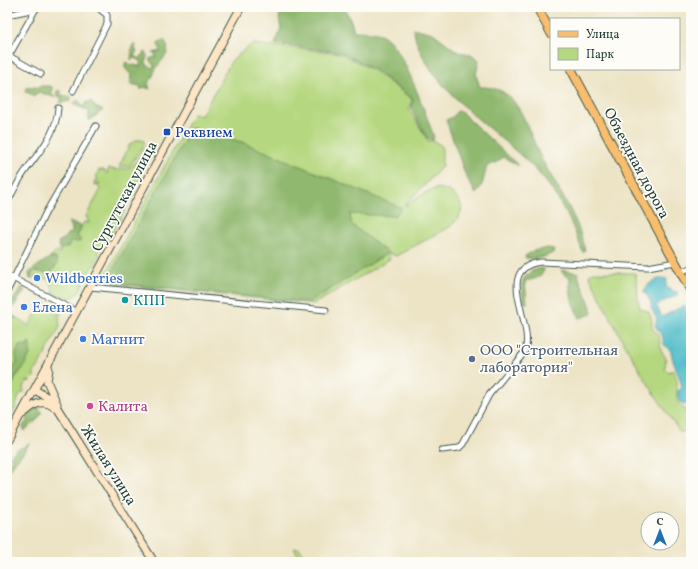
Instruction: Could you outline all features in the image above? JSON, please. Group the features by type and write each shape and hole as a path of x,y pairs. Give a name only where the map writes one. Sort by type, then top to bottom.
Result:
{"main road":[{"name":"Сургутская улица","path":"7,440 91,288 241,7"},
{"path":"537,7 550,30"},
{"name":"Объездная дорога","path":"572,70 691,291"},
{"path":"52,359 48,381 60,412"},
{"name":"Жилая улица","path":"35,390 47,397 60,412 154,562"},
{"path":"19,417 32,406 41,402 50,404 60,412"}],"street":[{"path":"73,91 108,24 107,15 97,7"},
{"path":"7,15 37,8"},
{"path":"37,8 8,57 41,74"},
{"path":"7,203 22,176 47,143 56,122 58,108"},
{"path":"7,292 46,212 96,126"},
{"path":"442,450 459,448 463,444 489,395 525,351 527,344 526,327 516,288 517,278 523,270 531,264 541,262 648,267 675,262"},
{"path":"680,272 691,268"},
{"path":"7,275 77,312"},
{"path":"91,288 326,310"}],"green space":[{"path":"313,7 344,7 354,31 381,34 392,43 413,82 434,137 433,140 427,138 411,108 413,99 375,70 341,52 275,44 281,29 279,18 281,10 289,8 305,10"},
{"path":"413,28 433,33 458,52 471,54 479,60 476,75 480,87 500,90 512,99 522,115 541,158 573,215 582,239 585,251 583,253 563,207 549,186 533,167 462,105 445,87 430,69 419,49"},
{"path":"164,40 168,49 167,53 157,66 148,83 150,89 144,87 141,90 140,86 130,84 132,76 125,68 125,63 127,62 131,65 141,65 139,60 134,58 131,60 132,46 135,44 136,45 135,49 137,51 134,56 140,59 144,52 147,53 146,64 152,68 154,66 149,59 156,57 153,53 161,51 158,44 160,41"},
{"path":"252,44 340,53 374,71 412,99 409,109 428,141 434,141 442,146 442,167 404,206 430,190 444,189 453,194 460,202 461,212 459,216 450,227 396,256 388,253 390,259 314,304 111,284 106,274 193,114 201,116 232,60"},
{"path":"33,86 38,88 41,86 51,86 53,89 51,94 56,98 39,92 33,97 29,93 25,92 27,87 32,88"},
{"path":"58,90 61,91 61,95 71,97 71,101 60,103 62,98 57,96 56,93"},
{"path":"78,100 84,108 86,103 91,101 96,108 103,110 89,121 89,111 72,104"},
{"path":"457,111 461,112 519,166 503,157 497,162 487,166 482,185 476,194 465,174 446,120 453,117"},
{"path":"191,128 242,142 402,208 394,216 350,214 352,225 388,253 310,302 115,283 112,280 111,274"},
{"path":"136,140 143,140 145,144 130,165 119,167 130,144"},
{"path":"151,145 142,164 140,179 128,196 128,201 123,214 106,243 99,251 99,258 87,275 78,293 71,297 58,296 53,293 53,288 49,280 37,276 30,279 35,271 51,272 55,259 52,255 55,252 60,253 60,249 71,241 74,241 84,222 89,223 86,216 99,193 100,188 97,186 100,183 95,185 94,182 98,181 96,176 99,170 104,170 107,174 109,168 117,170 128,168 136,162 147,147"},
{"path":"68,222 81,226 77,235 81,241 71,241 68,247 60,249 58,242 65,238 68,233 72,234 72,228"},
{"path":"548,248 553,249 554,252 547,256 526,258 525,256 533,251"},
{"path":"52,257 53,259 56,258 57,264 50,274 35,271 30,279 29,273"},
{"path":"543,268 544,270 539,277 525,281 527,303 525,304 522,290 523,280 530,272"},
{"path":"561,270 578,273 581,284 590,303 592,314 580,318 572,298 570,277 564,275"},
{"path":"594,272 635,273 640,308 649,312 652,320 652,328 659,336 661,351 666,358 665,369 668,372 674,370 677,381 678,401 679,404 686,410 690,424 689,431 680,432 642,375 589,274"},
{"path":"21,288 25,291 10,311 10,314 17,318 9,318 11,321 7,330 7,309 10,307 11,300 14,299"},
{"path":"45,303 48,304 46,305 48,309 51,307 50,304 58,307 54,313 57,316 58,312 61,313 59,318 60,327 34,372 34,377 29,382 26,381 23,387 24,392 19,395 16,407 7,422 7,389 23,368 30,354 27,344 27,347 18,353 17,364 7,372 7,330 11,321 9,318 17,318 29,326 41,305"},
{"path":"28,343 30,343 30,354 23,368 15,377 14,383 11,383 7,389 8,371 17,364 16,354 19,346 24,345 27,347"},
{"path":"38,407 42,412 38,419 24,431 23,426 27,421 28,414"},
{"path":"30,441 26,449 7,474 7,465 12,460 10,456 16,450 26,446"},
{"path":"294,549 300,549 309,562 303,562"}],"water":[{"path":"663,278 667,279 666,287 677,292 678,295 656,305 662,317 683,306 686,307 691,317 691,403 689,402 685,405 682,404 678,397 678,391 682,388 671,351 664,345 662,335 655,326 657,319 651,308 652,304 644,291 652,282"}],"place":[{"name":"Реквием","path":"167,132"},
{"name":"Wildberries","path":"37,278"},
{"name":"КПП","path":"125,300"},
{"name":"Елена","path":"24,307"},
{"name":"Магнит","path":"83,339"},
{"name":"ООО \"Строительная лаборатория\"","path":"472,359"},
{"name":"Калита","path":"90,406"}]}
